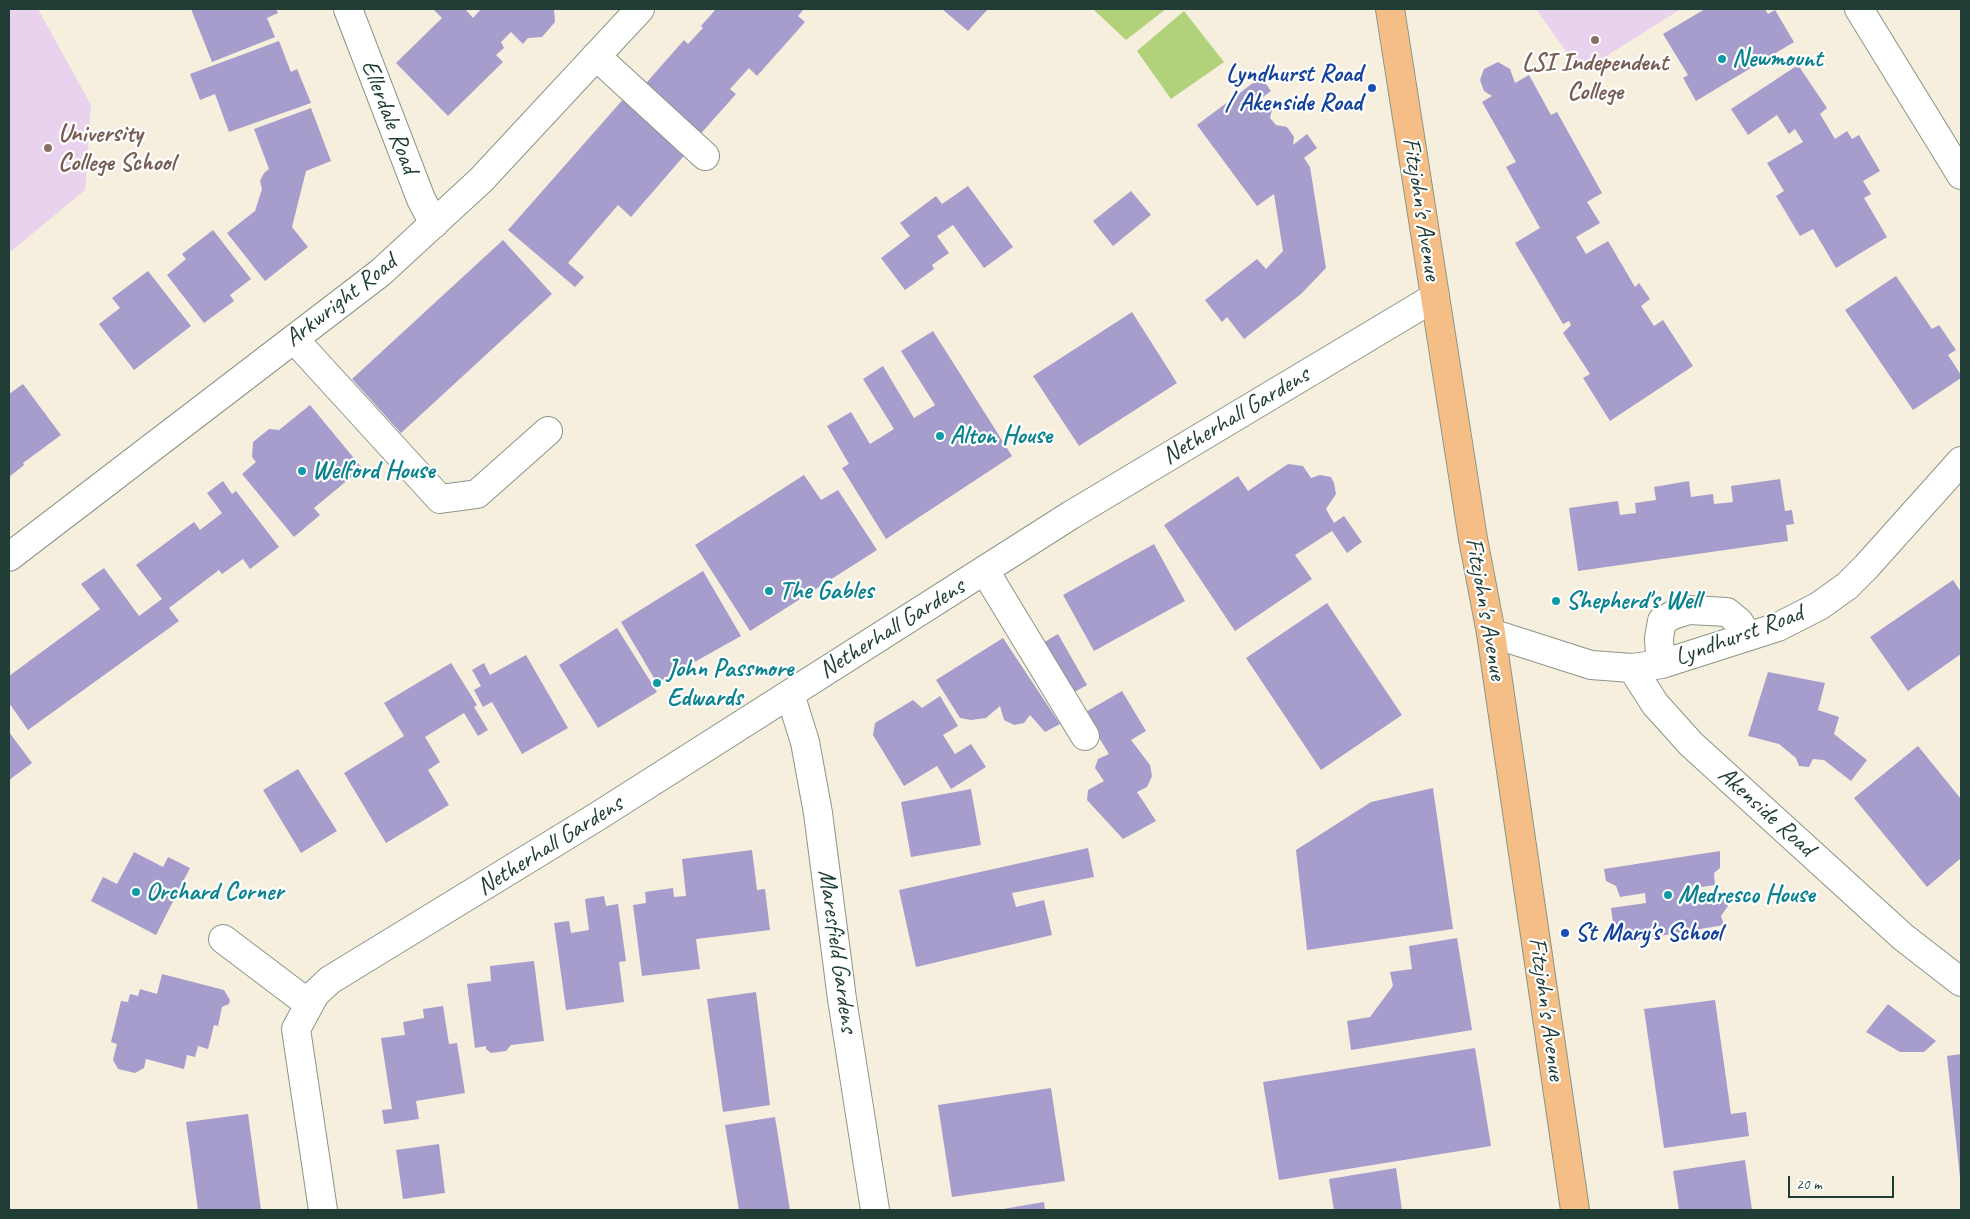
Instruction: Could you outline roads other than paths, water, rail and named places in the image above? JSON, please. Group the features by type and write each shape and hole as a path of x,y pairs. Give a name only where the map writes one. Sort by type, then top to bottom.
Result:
{"main road":[{"name":"Fitzjohn's Avenue","path":"1390,9 1473,539 1491,633 1575,1210"}],"street":[{"name":"Ellerdale Road","path":"348,9 421,199 434,224"},
{"name":"Arkwright Road","path":"9,557 380,273 481,180 640,9"},
{"path":"1859,9 1961,175"},
{"path":"596,56 705,156"},
{"name":"Netherhall Gardens","path":"323,1210 296,1030 315,994 330,980 598,816 1071,515 1435,297"},
{"path":"294,339 440,499 477,494 548,432"},
{"name":"Lyndhurst Road","path":"1491,633 1591,665 1632,668 1662,664 1778,626 1819,606 1847,586 1961,461"},
{"path":"985,571 1085,736"},
{"path":"1662,664 1659,638 1662,621 1673,615 1689,610 1727,612 1739,622 1748,636"},
{"name":"Akenside Road","path":"1632,668 1655,704 1691,744 1903,937 1961,982"},
{"name":"Maresfield Gardens","path":"790,694 805,742 818,813 842,999 875,1210"},
{"path":"223,939 309,1004"}],"place":[{"name":"LSI Independent College","path":"1595,40"},
{"name":"Newmount","path":"1722,59"},
{"name":"Lyndhurst Road / Akenside Road","path":"1372,88"},
{"name":"University College School","path":"48,148"},
{"name":"Alton House","path":"940,436"},
{"name":"Welford House","path":"302,471"},
{"name":"The Gables","path":"769,591"},
{"name":"Shepherd's Well","path":"1556,601"},
{"name":"John Passmore Edwards","path":"657,683"},
{"name":"Orchard Corner","path":"136,892"},
{"name":"Medresco House","path":"1668,895"},
{"name":"St Mary's School","path":"1565,933"}]}
